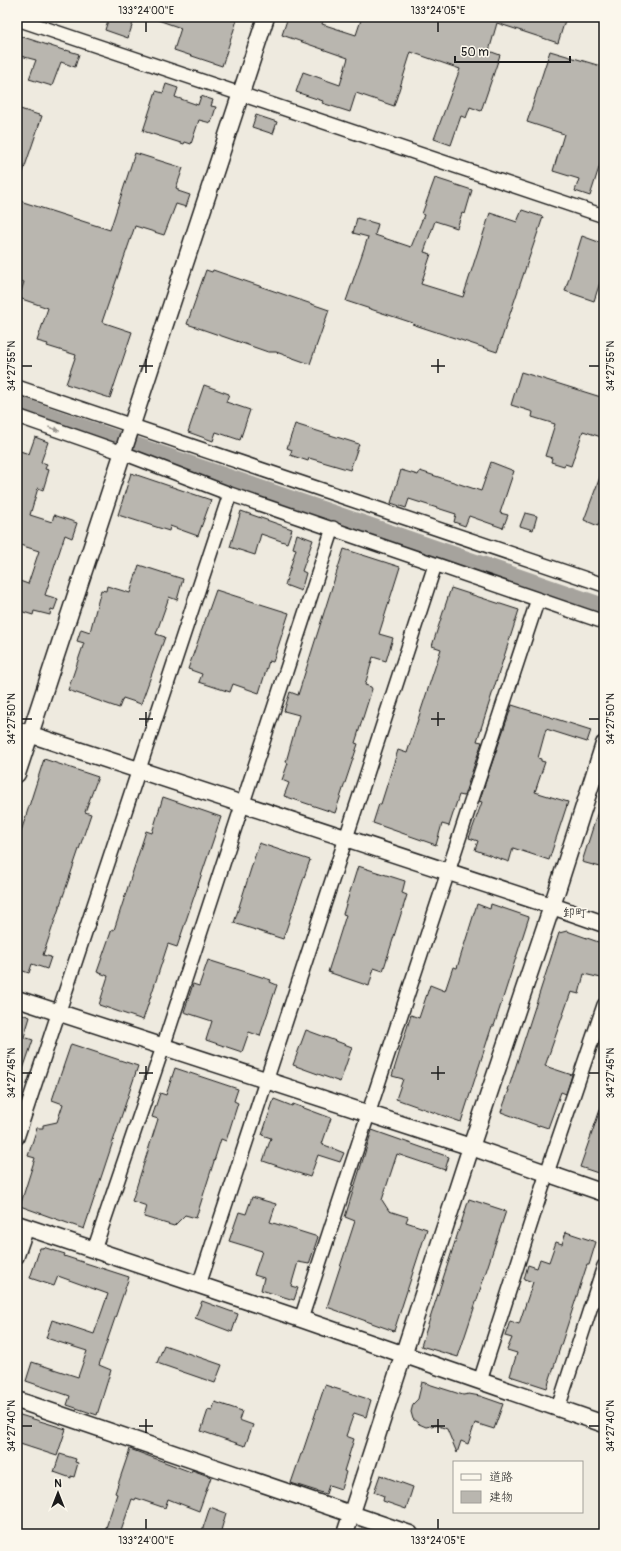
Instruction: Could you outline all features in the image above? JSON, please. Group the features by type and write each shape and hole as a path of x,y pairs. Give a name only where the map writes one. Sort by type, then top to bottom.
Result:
{"street":[{"path":"17,774 24,732 124,451 130,428 266,17"},
{"path":"17,19 604,216"},
{"path":"17,387 130,428 604,585"},
{"path":"17,416 124,451 230,494 604,622"},
{"path":"17,1138 230,494"},
{"path":"94,1250 164,1047 333,528"},
{"path":"199,1284 435,565"},
{"path":"300,1319 538,599"},
{"path":"24,732 604,924"},
{"path":"345,1534 604,744"},
{"path":"17,999 472,1147 604,1193"},
{"path":"480,1381 547,1173 604,1005"},
{"path":"17,1257 22,1226 199,1284 604,1424"},
{"path":"558,1408 604,1266"},
{"path":"17,1400 410,1534"}],"building":[{"path":"109,17 135,17 128,38 105,30"},
{"path":"155,17 228,17 237,20 222,66 174,50 181,28 155,19"},
{"path":"288,17 324,17 322,24 356,35 362,17 566,17 558,43 497,23 489,51 500,55 481,111 470,107 466,118 461,116 451,145 434,139 460,69 411,52 394,106 356,93 350,112 322,103 323,101 296,92 303,72 340,85 348,58 282,35"},
{"path":"17,35 79,54 75,67 61,62 52,86 29,79 36,60 17,55"},
{"path":"550,51 604,67 604,152 590,196 575,191 579,179 553,171 564,134 527,122"},
{"path":"166,84 178,88 175,97 198,105 201,96 213,100 211,106 216,107 211,123 199,120 191,144 185,142 184,144 143,131 156,91 163,93"},
{"path":"17,108 42,116 19,184 17,183"},
{"path":"256,115 277,122 273,134 252,127"},
{"path":"135,153 183,168 176,188 178,191 190,195 186,207 176,204 164,235 135,226 102,322 132,332 110,398 66,384 76,355 47,346 48,344 37,341 48,308 19,298 24,282 17,280 17,200 110,230"},
{"path":"435,178 472,190 465,214 462,213 457,228 435,221 424,252 431,254 421,284 463,297 490,213 517,222 522,210 543,217 497,352 346,301 368,237 353,233 357,218 378,224 375,235 411,247 424,215 422,214"},
{"path":"582,236 604,244 604,270 594,301 565,291"},
{"path":"206,270 212,272 213,270 329,310 310,364 276,352 268,352 187,324"},
{"path":"521,372 604,398 604,438 583,431 571,466 565,464 564,466 551,462 552,458 545,456 555,424 532,417 533,412 511,405"},
{"path":"204,385 229,394 226,402 250,410 240,440 216,432 213,441 188,432"},
{"path":"295,424 359,444 350,470 309,458 308,461 290,455 292,450 287,448"},
{"path":"35,437 48,442 41,462 47,464 45,469 49,470 43,490 38,488 30,515 52,522 54,515 77,523 72,538 65,535 45,595 58,599 54,610 51,609 50,615 34,611 33,615 17,610 17,580 28,584 39,551 20,545 17,546 17,450 29,454"},
{"path":"491,462 514,471 500,513 508,515 503,528 469,516 465,526 454,522 456,514 409,499 406,508 391,503 401,470 418,475 420,471 481,491"},
{"path":"603,469 604,521 600,520 598,526 584,520"},
{"path":"131,473 211,500 198,536 170,526 169,531 118,515"},
{"path":"241,511 292,529 287,543 261,534 255,555 230,547"},
{"path":"525,513 537,516 533,530 520,526"},
{"path":"297,534 313,540 302,571 306,573 301,591 285,585 296,549 293,548"},
{"path":"344,549 400,567 379,634 393,638 386,661 373,657 365,685 371,687 372,689 355,743 358,744 335,813 284,796 289,783 282,780 288,763 286,762 299,715 284,711 290,692 298,695"},
{"path":"139,565 183,579 177,600 169,597 156,634 165,637 141,704 123,698 119,708 68,690 84,643 77,641 81,629 90,632 101,590 106,591 107,586 130,593"},
{"path":"451,588 519,610 477,741 482,742 464,796 459,795 449,826 442,824 436,845 373,823 379,804 381,804 398,750 407,753 441,649 432,646"},
{"path":"216,590 289,613 273,662 269,661 259,693 233,684 230,692 199,682 202,674 188,669"},
{"path":"512,705 591,730 587,742 546,729 538,758 545,762 535,792 568,802 549,860 513,848 509,862 475,850 478,841 469,838 482,802 479,801"},
{"path":"44,759 98,777 85,812 91,814 43,955 51,957 47,969 32,964 29,973 17,969 17,844"},
{"path":"163,797 221,817 177,947 168,944 143,1020 99,1005 108,976 97,972 112,929 114,930 146,831 152,833"},
{"path":"601,802 604,802 604,868 582,862"},
{"path":"259,843 310,860 283,939 234,923"},
{"path":"358,866 405,881 402,893 407,895 383,971 374,968 369,986 328,972 346,915 343,914"},
{"path":"477,904 490,909 491,904 529,917 461,1122 396,1099 403,1079 392,1076 411,1015 419,1018 430,985 445,991 453,967 457,968"},
{"path":"567,931 604,944 604,967 601,978 584,974 579,994 571,992 545,1066 572,1075 566,1094 561,1092 548,1128 501,1112 559,933"},
{"path":"208,960 271,980 270,982 277,985 260,1036 249,1032 242,1052 206,1040 212,1021 184,1012 193,984 199,986"},
{"path":"17,1012 30,1017 24,1037 33,1040 19,1081 17,1081"},
{"path":"306,1030 352,1047 340,1082 293,1065"},
{"path":"71,1044 138,1066 84,1229 20,1206 35,1158 28,1156 37,1128 43,1128 43,1125 57,1122 63,1104 52,1100"},
{"path":"175,1068 238,1089 234,1101 238,1103 226,1141 221,1139 196,1218 185,1215 174,1226 144,1217 147,1206 132,1201 158,1119 152,1117 160,1093 166,1095"},
{"path":"274,1099 292,1106 293,1104 331,1118 322,1144 344,1153 340,1162 318,1155 310,1177 263,1161 271,1138 262,1135"},
{"path":"602,1104 604,1104 604,1175 580,1167"},
{"path":"372,1130 449,1157 445,1170 397,1154 382,1200 389,1211 408,1217 406,1222 427,1229 394,1331 327,1307 355,1221 345,1217"},
{"path":"252,1197 276,1204 270,1222 318,1237 309,1264 298,1262 291,1286 298,1288 294,1300 261,1290 264,1278 254,1275 262,1251 229,1241 239,1212 246,1214"},
{"path":"469,1199 506,1211 458,1357 421,1346"},
{"path":"566,1232 596,1242 589,1265 587,1265 547,1388 510,1376 517,1353 507,1350 512,1338 505,1336 510,1321 519,1324 533,1282 524,1279 528,1265 537,1268 540,1259 549,1262 556,1242 562,1244"},
{"path":"43,1247 65,1254 64,1256 129,1277 99,1365 111,1370 97,1415 67,1405 70,1396 26,1381 32,1362 78,1377 87,1351 46,1338 52,1320 94,1334 108,1294 58,1276 54,1286 30,1278 40,1248"},
{"path":"202,1301 238,1314 232,1332 195,1318"},
{"path":"164,1345 222,1365 215,1383 157,1363"},
{"path":"422,1382 463,1395 469,1394 480,1396 503,1404 494,1429 475,1423 468,1444 461,1441 457,1453 447,1429 436,1425 426,1427 413,1419 411,1412 413,1404 418,1399"},
{"path":"325,1385 371,1400 366,1417 354,1413 346,1436 354,1439 344,1471 346,1472 341,1489 329,1485 326,1494 291,1483"},
{"path":"215,1402 242,1411 239,1420 253,1425 245,1446 201,1431 208,1410 212,1411"},
{"path":"17,1414 66,1429 57,1456 17,1443"},
{"path":"130,1449 191,1472 192,1470 211,1477 199,1511 168,1499 165,1508 136,1498 135,1500 132,1499 120,1534 104,1534 117,1494 115,1493"},
{"path":"60,1454 76,1459 75,1462 78,1463 74,1477 71,1476 71,1478 54,1472"},
{"path":"380,1475 413,1487 406,1509 383,1501 384,1496 374,1492"},
{"path":"210,1507 226,1513 220,1534 211,1534 202,1531"}],"waterway":[{"path":"17,404 604,606"}],"district":[{"name":"卸町","path":"575,913"}]}
